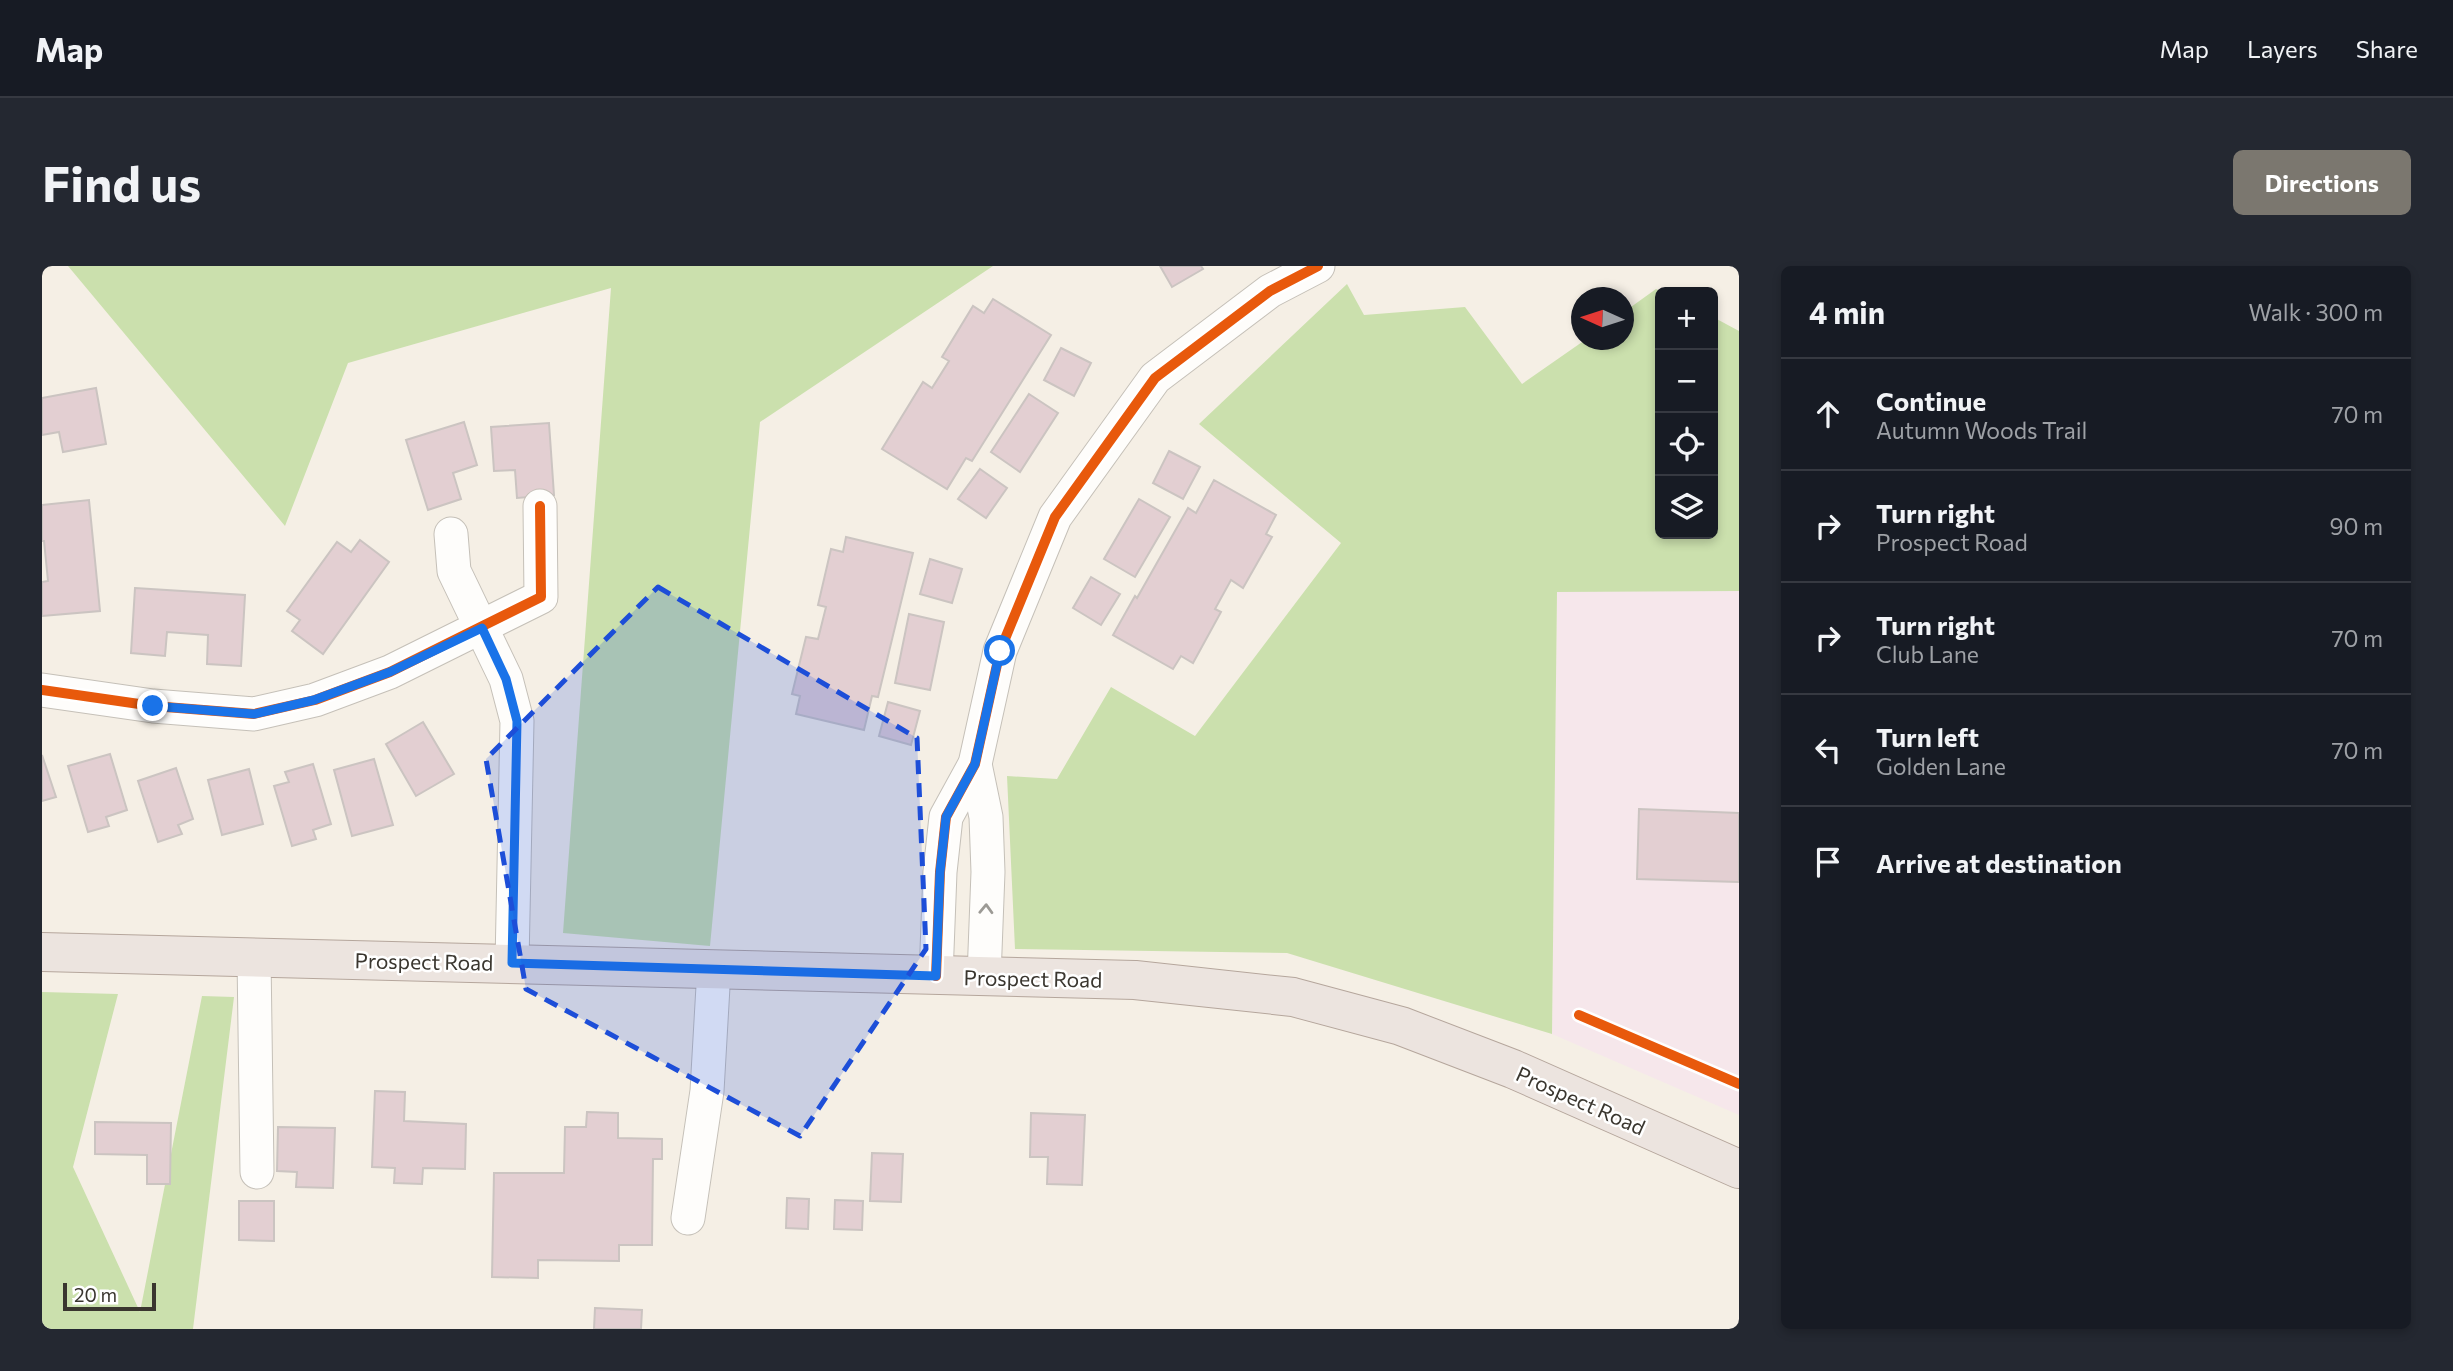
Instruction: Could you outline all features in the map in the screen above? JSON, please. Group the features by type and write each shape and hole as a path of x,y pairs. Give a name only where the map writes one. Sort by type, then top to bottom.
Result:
{"main road":[{"name":"Prospect Road","path":"42,952 1135,980 1293,997 1401,1026 1513,1069 1739,1169"}],"street":[{"path":"936,976 940,872 946,817 975,764 1000,651 1055,517 1154,378 1270,291 1318,266"},
{"path":"42,690 153,706 254,714 314,700 377,677 541,597 540,506"},
{"path":"451,534 454,572 506,679 517,721 512,963"},
{"path":"975,764 986,817 988,872 984,977"},
{"path":"254,957 257,1172"},
{"path":"688,1218 707,1091 714,969"}],"highlighted area":[{"path":"658,587 917,738 926,949 800,1136 526,989 486,759"}],"shaded area":[{"path":"1557,591 1739,591 1739,1115 1552,1034"}],"green space":[{"path":"68,266 993,266 760,422 710,946 563,933 611,288 348,363 285,526"},
{"path":"1347,284 1364,315 1465,307 1522,384 1571,350 1634,350 1634,305 1655,290 1655,539 1718,539 1718,320 1739,331 1739,591 1557,592 1552,1034 1287,953 1015,949 1007,776 1057,779 1111,687 1195,736 1341,543 1199,424"},
{"path":"42,992 118,994 73,1167 140,1312 202,996 234,997 193,1329 42,1329"}],"building":[{"path":"1160,266 1201,266 1203,269 1172,287"},
{"path":"993,299 1051,335 972,461 966,458 947,489 882,449 923,382 932,388 949,361 942,357 973,306 984,313"},
{"path":"1061,348 1091,363 1074,396 1044,380"},
{"path":"96,388 106,444 63,452 59,432 42,435 42,398"},
{"path":"1029,394 1058,413 1020,472 991,452"},
{"path":"464,422 477,465 453,473 461,499 428,510 406,440"},
{"path":"549,423 554,495 517,498 515,470 494,471 491,427"},
{"path":"1169,451 1200,467 1183,499 1153,483"},
{"path":"980,469 1007,488 986,518 958,499"},
{"path":"1214,480 1276,515 1266,534 1272,537 1243,588 1231,580 1215,609 1221,612 1193,663 1181,656 1173,669 1113,635 1188,508 1196,513"},
{"path":"1139,499 1170,517 1135,577 1104,559"},
{"path":"89,500 100,611 42,616 42,582 48,581 42,541 42,505"},
{"path":"846,537 913,553 878,697 872,696 864,730 796,714 800,696 792,694 806,637 818,639 826,607 818,605 831,549 843,552"},
{"path":"360,540 389,562 323,654 292,631 300,620 287,611 337,542 351,552"},
{"path":"930,559 962,569 952,603 920,594"},
{"path":"1091,577 1120,594 1101,625 1073,608"},
{"path":"135,588 245,595 241,666 207,664 208,635 167,632 165,656 131,653"},
{"path":"909,614 944,622 930,690 895,683"},
{"path":"888,702 920,711 911,745 879,736"},
{"path":"423,722 454,774 416,796 386,744"},
{"path":"110,754 127,810 106,817 109,826 88,832 68,766"},
{"path":"42,755 56,797 42,801"},
{"path":"374,759 393,825 352,836 334,770"},
{"path":"313,764 331,824 313,830 316,839 292,846 274,786 289,782 285,772"},
{"path":"176,768 193,819 178,825 182,834 158,842 138,781"},
{"path":"249,769 263,824 222,835 208,780"},
{"path":"1639,809 1739,813 1739,882 1637,879"},
{"path":"375,1091 405,1092 404,1121 466,1124 465,1169 423,1168 422,1184 394,1183 395,1168 372,1167"},
{"path":"587,1112 618,1113 618,1138 662,1139 662,1159 653,1159 652,1245 619,1245 619,1261 538,1260 538,1278 492,1277 494,1173 564,1173 565,1127 586,1127"},
{"path":"1031,1113 1085,1115 1082,1185 1047,1184 1048,1157 1030,1157"},
{"path":"95,1122 171,1123 170,1184 147,1184 147,1155 95,1154"},
{"path":"278,1127 335,1128 333,1188 296,1187 297,1172 277,1171"},
{"path":"872,1153 903,1154 901,1202 870,1201"},
{"path":"787,1198 809,1199 808,1229 786,1228"},
{"path":"835,1200 863,1201 862,1230 834,1229"},
{"path":"239,1201 274,1201 274,1241 239,1240"},
{"path":"595,1308 642,1310 641,1329 594,1329"}],"cycle path":[{"path":"936,976 940,872 946,817 975,764 1000,651 1055,517 1155,378 1270,291 1318,266"},
{"path":"42,690 153,706 254,714 315,700 390,672 541,597 540,506"},
{"path":"1579,1015 1739,1084"}],"route":[{"path":"153,706 254,714 314,700 390,672 482,628 506,679 517,721 512,963 936,976 940,872 946,817 975,764 1000,651"}]}
